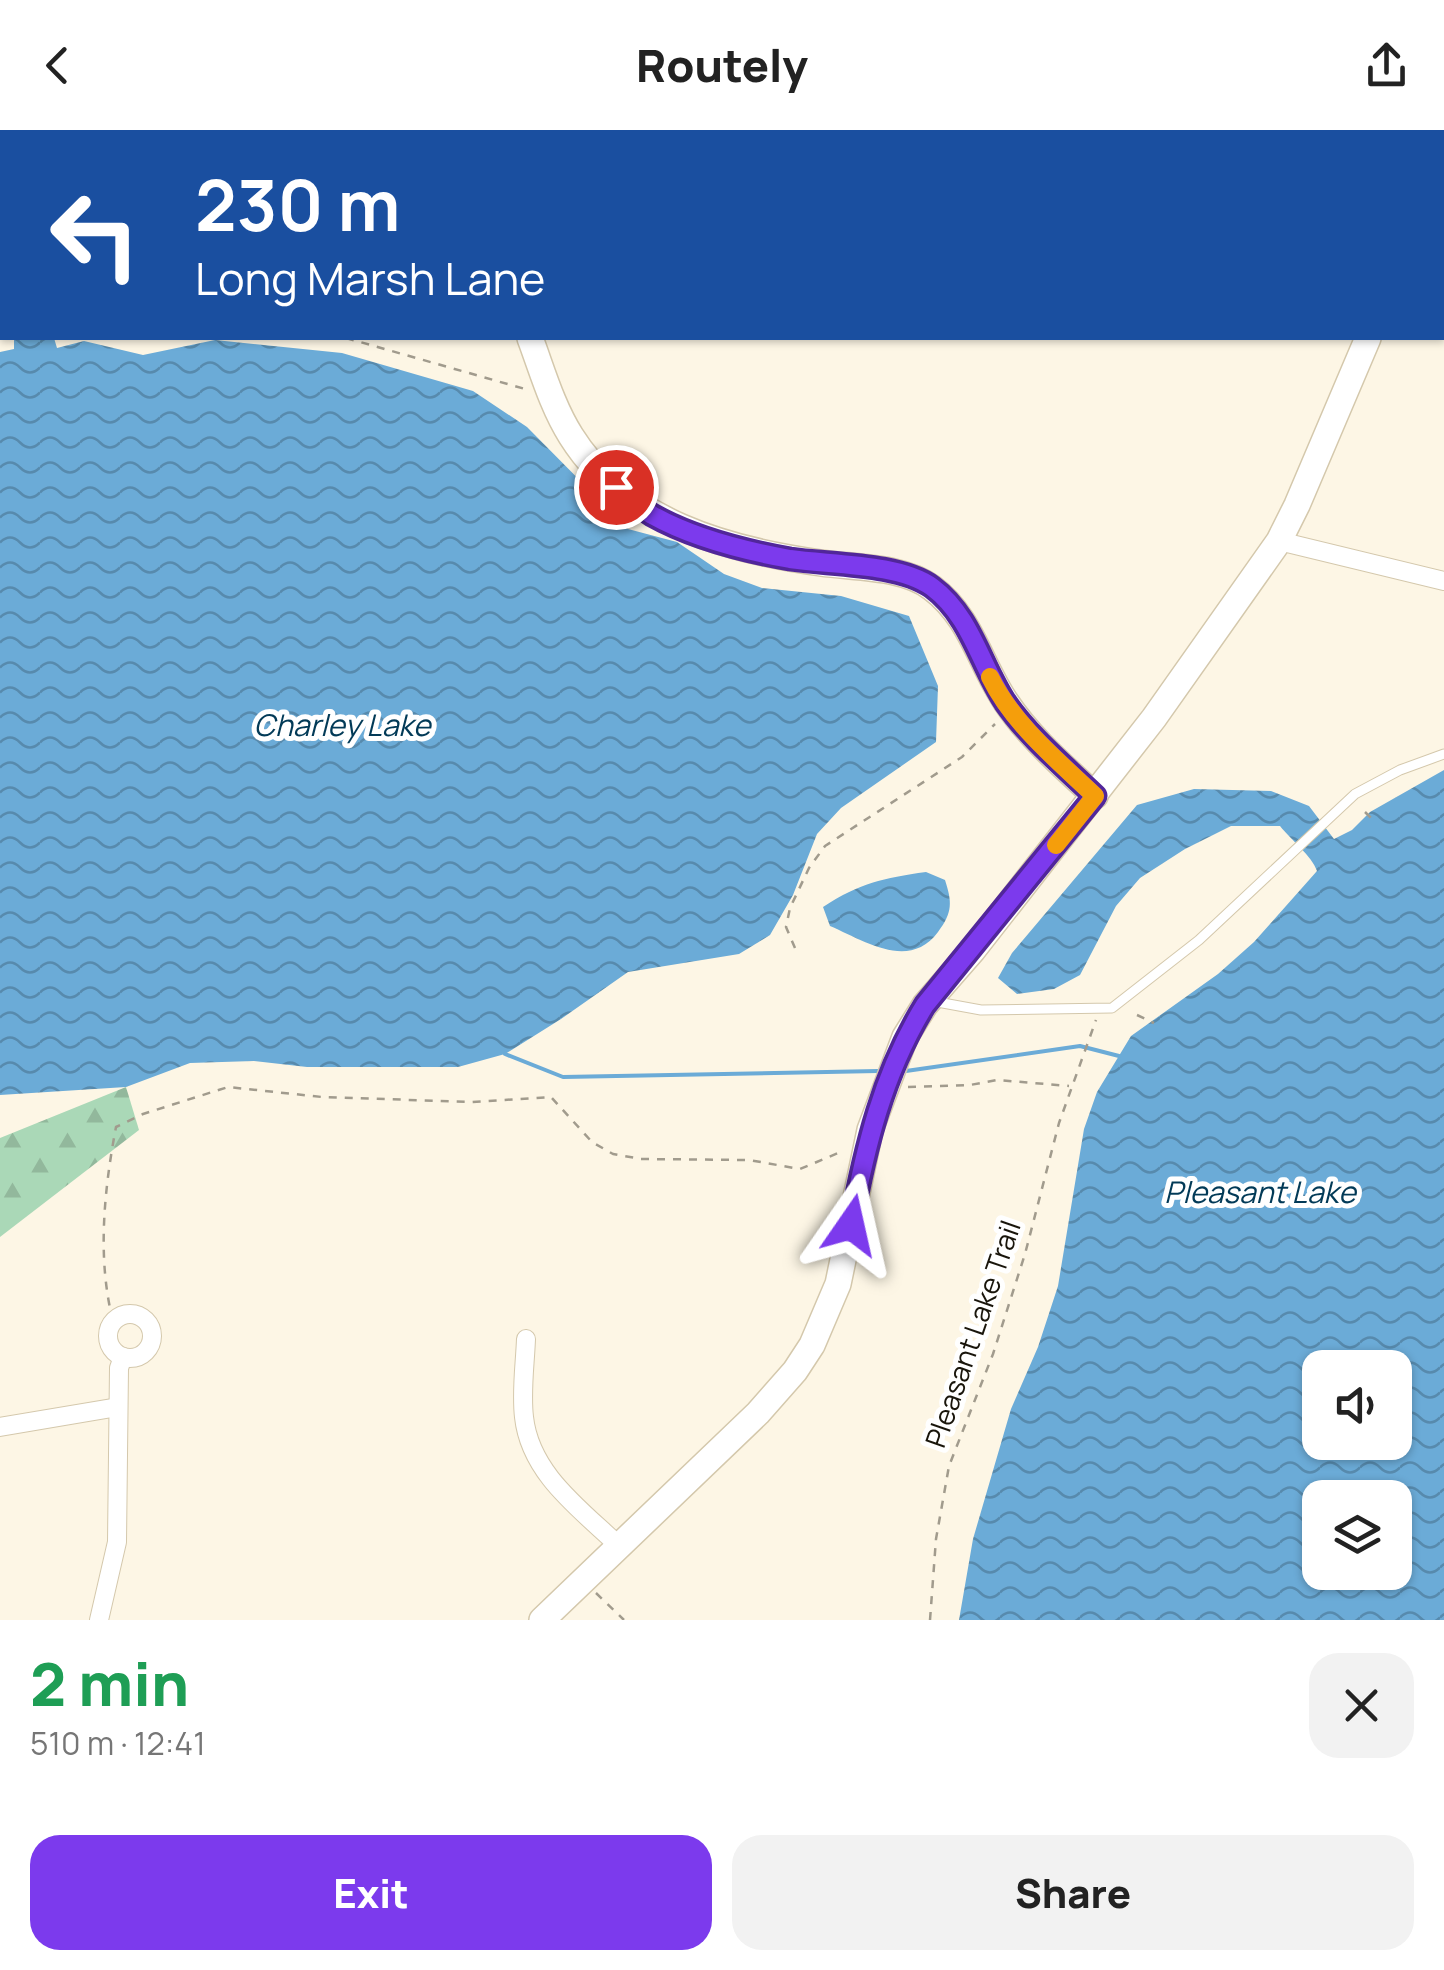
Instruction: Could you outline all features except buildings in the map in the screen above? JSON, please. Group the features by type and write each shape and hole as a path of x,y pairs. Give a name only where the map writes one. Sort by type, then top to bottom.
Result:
{"street":[{"path":"531,340 561,419 587,459 651,514 756,552 882,571 912,577 931,587 967,624 994,685 1010,709 1040,744 1095,796"},
{"path":"542,1620 776,1394 812,1345 838,1284 868,1138 905,1037 929,1000 1095,796 1279,541 1367,340"},
{"path":"1279,541 1444,581"},
{"path":"125,1314 139,1315 152,1332 145,1352 123,1357 108,1342 113,1321 125,1314"},
{"path":"526,1339 524,1414 534,1455 558,1488 618,1545"},
{"path":"99,1620 117,1542 119,1368 123,1357"},
{"path":"0,1427 118,1408"}],"lane":[{"path":"929,1000 981,1010 1112,1008 1199,940 1355,794 1400,770 1444,754"}],"path":[{"path":"354,340 431,360 506,386 551,394"},
{"path":"795,948 786,927 790,908 825,846 962,756 1010,709"},
{"path":"1365,812 1376,824"},
{"name":"Pleasant Lake Trail","path":"930,1620 938,1524 949,1466 993,1354 1071,1086 1100,1010"},
{"path":"1137,1015 1154,1023"},
{"path":"885,1087 970,1085 997,1080 1071,1086"},
{"path":"113,1321 104,1287 107,1176 116,1127 143,1114 228,1088 322,1097 472,1102 551,1098 592,1142 612,1154 641,1159 749,1160 800,1169 868,1138"},
{"path":"581,1579 624,1620"}],"green space":[{"path":"126,1087 139,1130 0,1237 0,1138"}],"water":[{"name":"Charley Lake","path":"14,340 55,340 57,348 84,341 143,355 215,340 342,353 473,391 527,427 628,529 677,542 724,574 762,588 841,596 909,616 938,686 936,742 841,808 817,834 793,895 770,935 739,954 628,972 505,1054 458,1067 190,1063 126,1087 0,1095 0,352 14,349"},
{"name":"Pleasant Lake","path":"1444,770 1444,1620 959,1620 973,1539 1011,1409 1038,1347 1058,1286 1084,1129 1097,1092 1131,1036 1218,974 1254,942 1317,871 1280,826 1231,826 1140,878 1116,906 1080,975 1054,989 1017,994 998,978 1012,953 1137,805 1194,789 1271,791 1309,806 1334,839 1352,830 1370,812"},
{"path":"926,872 945,880 950,901 946,919 926,944 914,950 886,949 830,926 823,907 836,899 872,883"}],"waterway":[{"path":"906,1071 1080,1046 1119,1056"},
{"path":"505,1054 563,1077 878,1071"}],"slow traffic":[{"path":"990,677 1040,744 1095,796 1056,845"}],"route":[{"path":"616,487 651,514 720,542 787,558 912,577 931,587 967,624 994,685 1010,709 1040,744 1095,796 925,1005 905,1037 870,1130 851,1225"}]}
